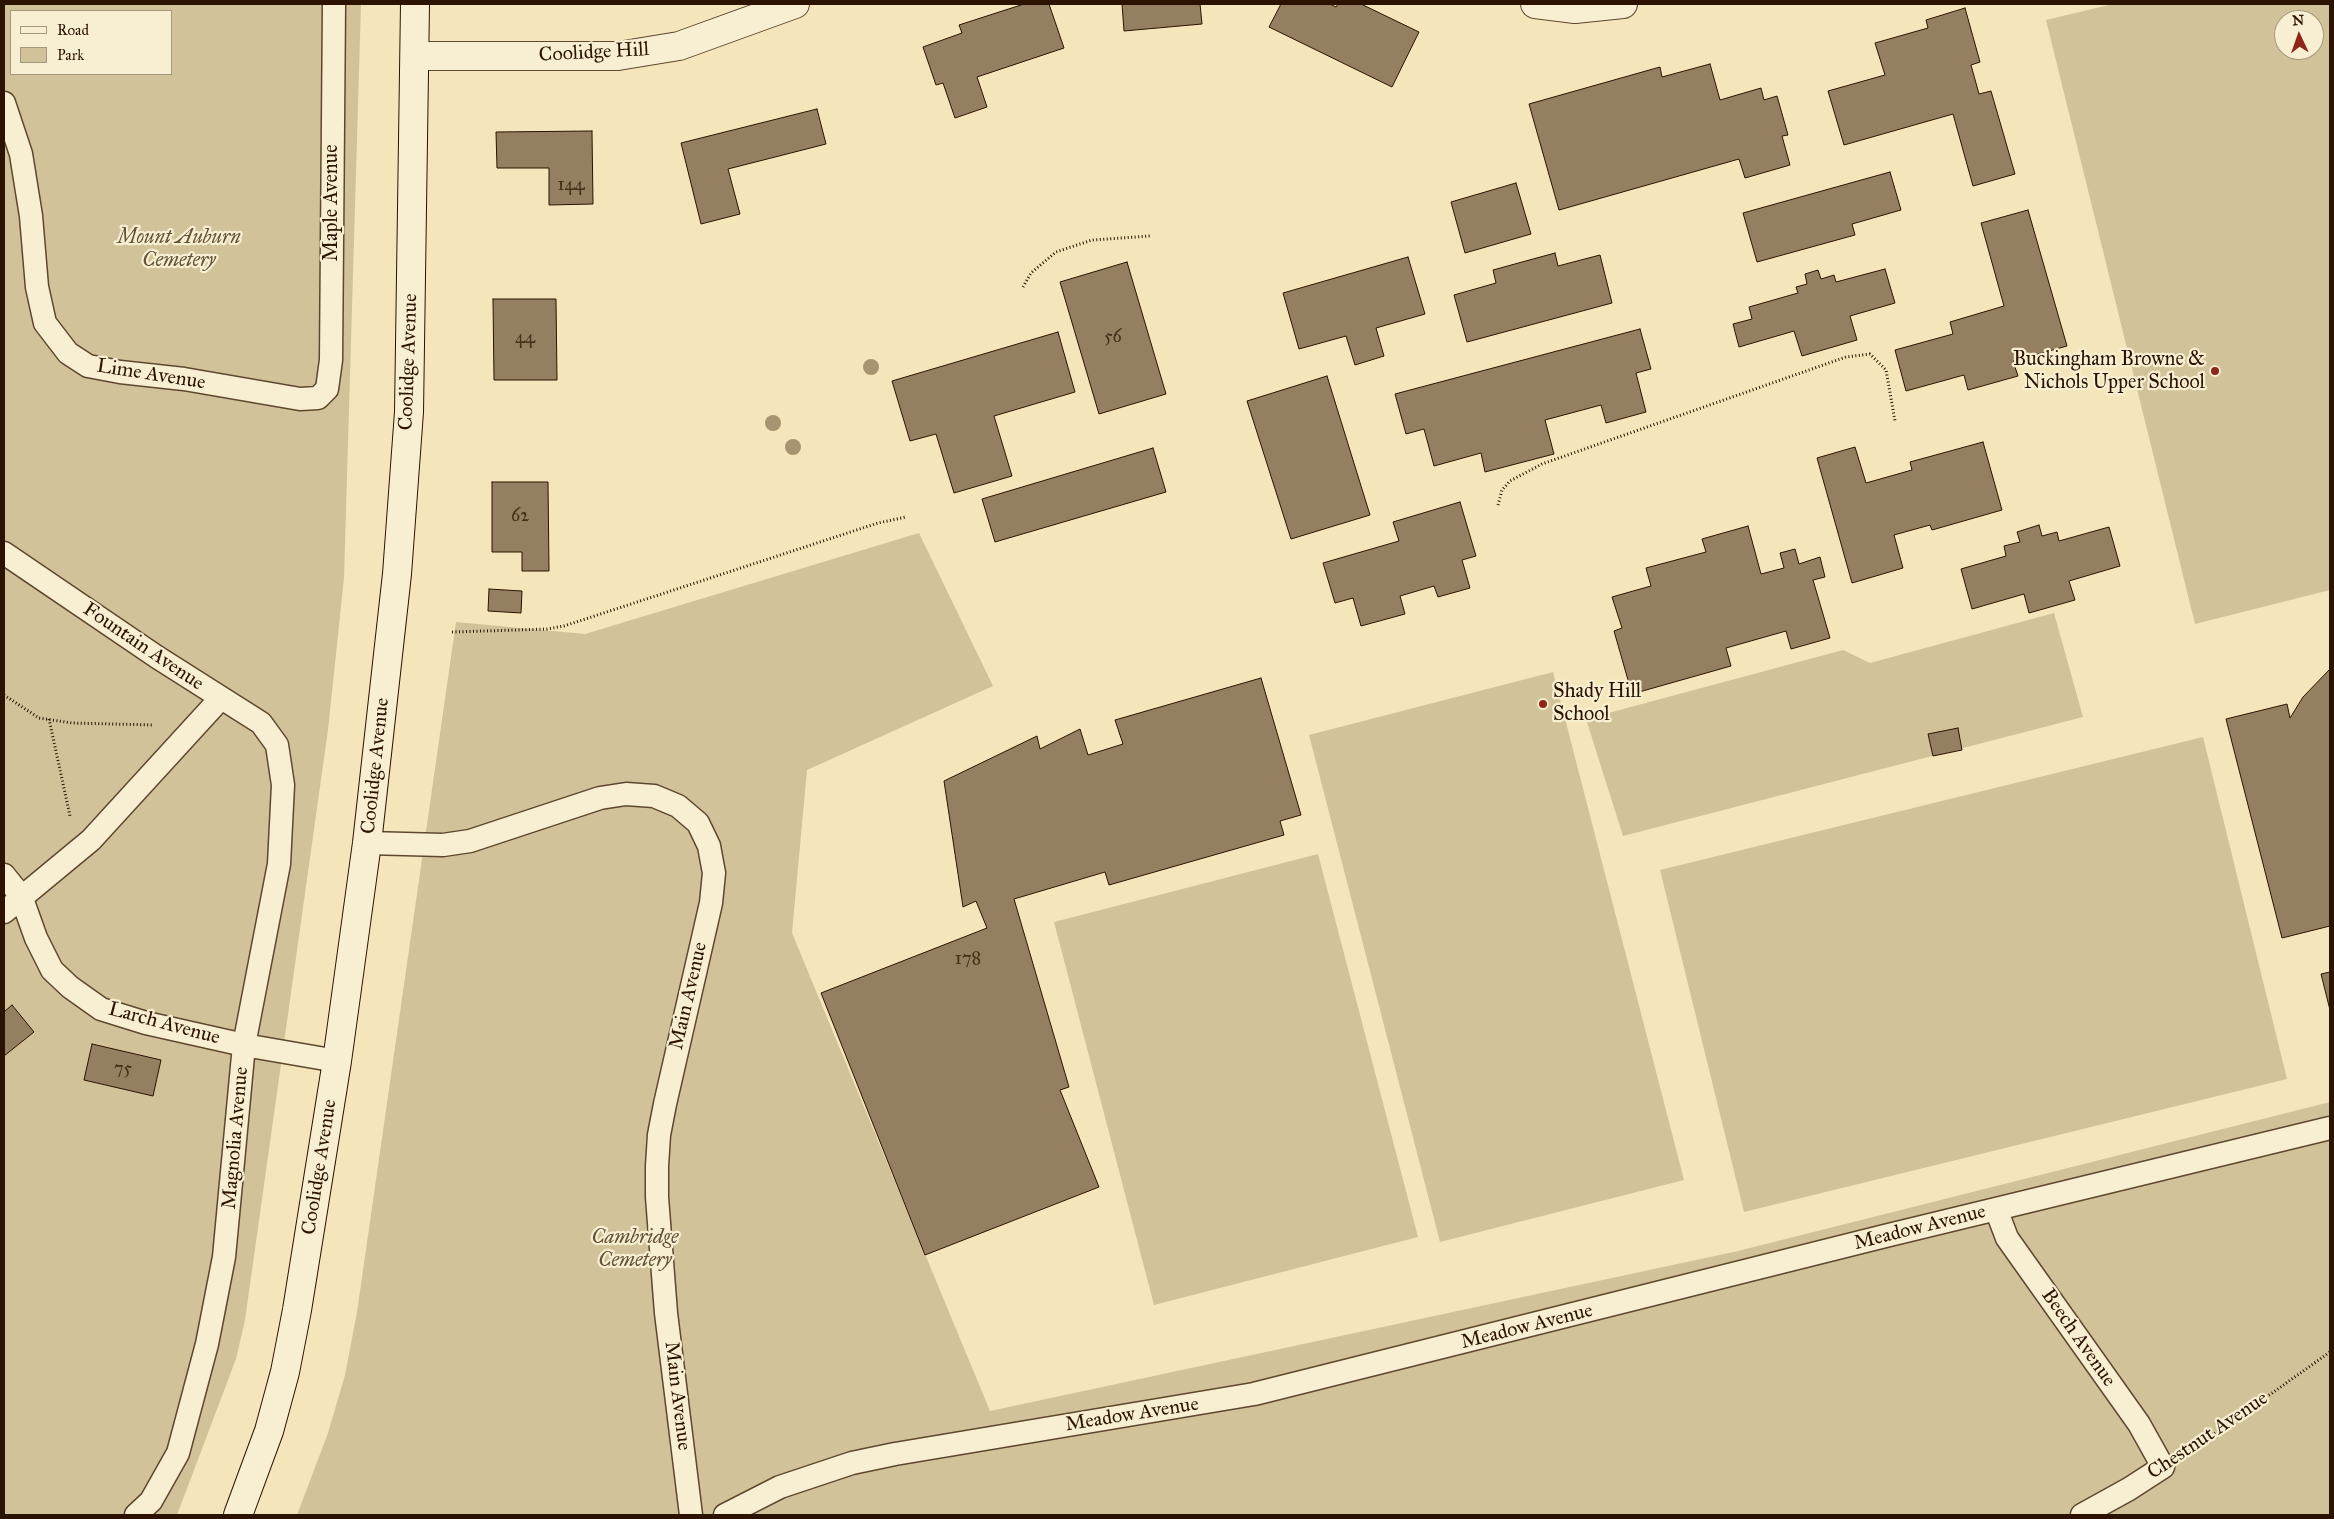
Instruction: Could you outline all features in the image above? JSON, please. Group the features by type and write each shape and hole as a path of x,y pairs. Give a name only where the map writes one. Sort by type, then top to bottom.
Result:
{"street":[{"name":"Coolidge Avenue","path":"238,1515 269,1431 285,1372 297,1310 337,1061 367,843 396,584 409,412 416,4"},
{"name":"Coolidge Hill","path":"415,56 618,56 679,46 795,4"},
{"path":"1535,4 1576,9 1623,4"}],"lane":[{"name":"Maple Avenue","path":"318,398 327,389 331,360 334,4"},
{"name":"Lime Avenue","path":"4,104 21,154 31,216 37,287 44,323 68,353 88,366 120,372 184,380 300,399 318,398"},
{"name":"Fountain Avenue","path":"4,553 220,699 260,723 277,745"},
{"path":"4,912 91,840 220,699"},
{"name":"Magnolia Avenue","path":"136,1515 151,1501 178,1453 207,1344 224,1257 244,1045 279,864 283,785 277,745"},
{"name":"Main Avenue","path":"367,843 443,845 470,840 600,798 626,794 654,796 678,806 698,824 708,846 714,873 711,903 665,1104 659,1135 657,1174 659,1236 666,1313 692,1515"},
{"name":"Larch Avenue","path":"4,875 21,896 36,938 52,970 70,987 101,1009 146,1023 244,1045 337,1061"},
{"name":"Meadow Avenue","path":"725,1515 780,1487 852,1463 895,1454 1254,1394 1996,1209 2330,1128"},
{"name":"Beech Avenue","path":"1996,1209 2007,1238 2140,1424 2163,1467"},
{"name":"Chestnut Avenue","path":"2082,1515 2129,1489 2163,1467"}],"path":[{"path":"1023,288 1030,272 1056,252 1092,240 1150,236"},
{"path":"1498,505 1502,490 1510,481 1542,464 1846,358 1870,354 1886,370 1895,421"},
{"path":"452,632 547,629 564,626 878,523 906,517"},
{"path":"4,695 39,718 72,723 194,726"},
{"path":"49,719 72,827 80,849"},
{"name":"Chestnut Avenue","path":"2163,1467 2181,1458 2330,1352"}],"green space":[{"name":"Mount Auburn Cemetery","path":"4,4 361,4 344,578 328,730 245,1320 236,1359 177,1515 4,1515"},
{"path":"2113,4 2330,4 2330,590 2195,624 2046,20"},
{"name":"Cambridge Cemetery","path":"919,533 993,686 807,770 792,933 990,1411 1738,1251 2330,1102 2330,1515 297,1515 328,1433 345,1375 357,1312 456,622 585,634"},
{"path":"2054,613 2083,717 1623,836 1586,719 1843,650 1870,663"},
{"path":"1553,672 1684,1180 1440,1242 1309,735"},
{"path":"2203,737 2287,1079 1744,1212 1660,870"},
{"path":"1318,854 1418,1237 1154,1305 1054,922"}],"building":[{"path":"1024,4 1049,4 1064,48 977,77 987,107 955,118 943,83 936,85 923,47 962,33 959,25"},
{"path":"1122,4 1200,4 1202,24 1124,31"},
{"path":"1281,4 1330,4 1336,7 1338,4 1361,4 1419,32 1392,87 1269,27"},
{"path":"1965,8 1980,62 1971,65 1979,94 1991,91 2015,174 1973,186 1953,114 1844,145 1828,91 1885,75 1875,43 1928,28 1926,20"},
{"path":"1710,64 1720,100 1761,88 1764,100 1777,96 1788,135 1782,136 1790,165 1745,178 1739,159 1559,210 1529,104 1660,67 1662,77"},
{"path":"817,109 826,144 728,169 740,214 701,224 681,143"},
{"path":"592,131 593,204 549,205 549,168 497,168 496,132"},
{"path":"1890,172 1901,210 1852,224 1855,235 1757,262 1743,213"},
{"path":"1516,183 1531,234 1465,253 1451,202"},
{"path":"2028,210 2067,346 2013,361 2018,376 1968,390 1964,375 1906,391 1895,350 1953,334 1950,322 2004,306 1981,223"},
{"path":"1555,253 1558,266 1600,255 1612,303 1467,342 1454,295 1496,283 1493,270"},
{"path":"1408,257 1425,314 1376,328 1384,356 1355,365 1346,336 1299,349 1283,293"},
{"path":"1127,262 1166,394 1099,414 1060,282"},
{"path":"1885,269 1895,303 1850,316 1857,340 1802,356 1794,331 1739,347 1733,324 1752,319 1749,307 1798,293 1796,287 1807,284 1805,274 1818,270 1821,279 1834,275 1836,282"},
{"path":"493,299 556,299 557,380 494,380"},
{"path":"1640,329 1651,369 1636,373 1646,412 1606,423 1601,405 1545,420 1554,454 1485,472 1481,453 1434,466 1424,429 1406,434 1395,394"},
{"path":"1058,332 1075,392 994,416 1012,476 954,493 936,434 910,441 892,381"},
{"path":"1327,376 1370,515 1291,539 1247,401"},
{"path":"1983,442 2002,510 1932,530 1930,525 1894,535 1903,568 1852,583 1817,458 1855,447 1866,483 1912,470 1910,462"},
{"path":"1153,448 1166,492 995,542 982,499"},
{"path":"492,482 548,482 549,571 522,571 522,552 492,552"},
{"path":"1460,502 1476,556 1462,560 1470,588 1438,597 1434,586 1400,596 1405,614 1361,626 1353,598 1335,603 1323,563 1399,541 1393,522"},
{"path":"2039,525 2042,536 2057,532 2059,541 2109,527 2120,566 2069,581 2075,600 2029,613 2024,594 1972,609 1961,569 2006,556 2004,546 2020,542 2017,532"},
{"path":"1748,526 1761,574 1784,568 1780,553 1795,549 1799,564 1820,557 1825,577 1813,580 1830,638 1791,649 1786,631 1726,648 1731,666 1632,694 1614,631 1622,628 1612,597 1651,586 1646,568 1706,552 1702,539"},
{"path":"489,589 522,591 521,613 488,611"},
{"path":"2330,669 2330,926 2282,938 2226,719 2287,704 2290,718 2303,697"},
{"path":"1261,678 1301,815 1280,821 1284,835 1109,885 1105,872 1014,899 1069,1087 1060,1090 1099,1187 925,1255 821,993 987,928 976,901 963,907 944,781 1037,736 1040,749 1080,729 1088,755 1123,744 1115,720"},
{"path":"1958,728 1962,750 1933,756 1928,734"},
{"path":"2330,972 2330,1010 2321,974"},
{"path":"12,1005 34,1032 4,1056 4,1012"},
{"path":"92,1044 161,1060 153,1096 84,1080"}],"place":[{"name":"Buckingham Browne & Nichols Upper School","path":"2215,371"},
{"name":"Shady Hill School","path":"1543,704"}]}
